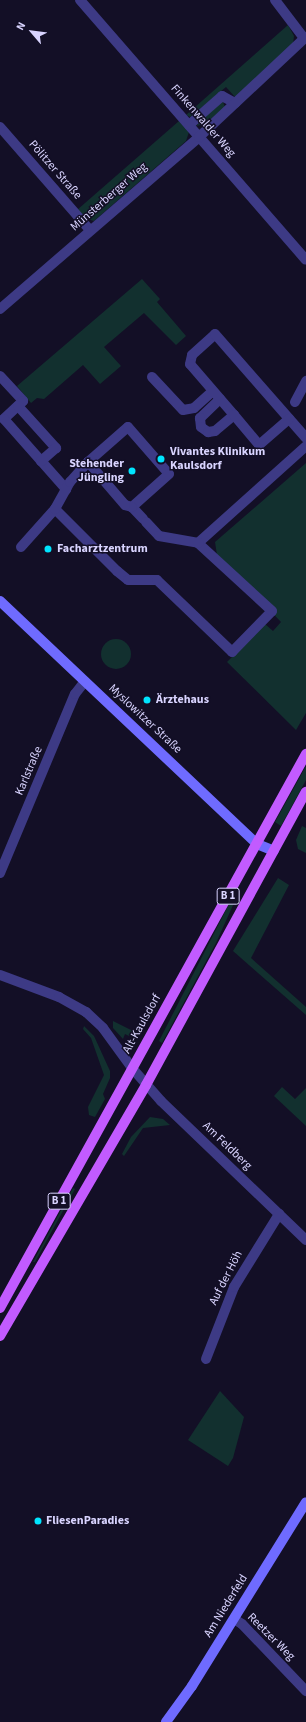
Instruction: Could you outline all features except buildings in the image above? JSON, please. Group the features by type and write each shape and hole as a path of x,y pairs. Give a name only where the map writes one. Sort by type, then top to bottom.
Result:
{"main road":[{"name":"Alt-Kaulsdorf","path":"1,1302 306,754"},
{"name":"B 1","path":"0,1336 146,1085 306,792"}],"street":[{"name":"Finkenwalder Weg","path":"80,0 306,260"},
{"path":"274,0 305,38"},
{"name":"Münsterberger Weg","path":"0,309 199,137 305,38"},
{"path":"189,125 222,96 235,103"},
{"name":"Pölitzer Straße","path":"0,127 90,230"},
{"path":"289,418 259,445 190,364 192,355 215,334 289,418 306,438"},
{"path":"0,376 23,401 4,418 66,489"},
{"path":"152,377 183,410 194,408 216,395"},
{"path":"294,402 306,381"},
{"path":"216,395 201,415 200,423 203,429 208,432 216,431 234,415"},
{"path":"18,406 56,448 41,461"},
{"path":"21,547 55,509 66,489 88,462 128,427 169,474 132,507"},
{"path":"198,543 306,446"},
{"path":"55,509 117,571 128,580 157,580 232,652 272,611 198,543 159,536 132,507 125,505 88,462"},
{"name":"Myslowitzer Straße","path":"0,601 257,844 274,851"},
{"name":"Karlstraße","path":"0,873 75,694 85,681"},
{"name":"Am Feldberg","path":"0,975 59,997 86,1012 103,1028 146,1085 306,1240"},
{"name":"Auf der Höh","path":"206,1359 234,1287 279,1214"},
{"name":"Am Niederfeld","path":"166,1722 234,1618 306,1502"},
{"name":"Reetzer Weg","path":"234,1618 242,1624 306,1692"}],"green space":[{"path":"288,25 294,36 293,44 235,97 226,87 190,117 186,115"},
{"path":"220,102 223,102 225,107 205,124 196,126"},
{"path":"179,121 189,132 186,141 94,221 87,219 77,210"},
{"path":"142,279 160,299 157,302 186,336 176,345 144,313 104,347 121,366 100,384 83,365 44,399 37,398 31,403 17,386"},
{"path":"306,463 306,713 296,730 227,662 265,624 273,631 281,622 217,555 215,542"},
{"path":"116,639 127,643 131,654 127,665 116,669 105,665 101,654 105,643"},
{"path":"306,766 306,780 281,826 275,822"},
{"path":"302,826 306,828 306,853 298,849 296,840"},
{"path":"278,878 289,885 251,958 306,1007 306,1015 233,951"},
{"path":"230,902 234,903 216,943 162,1043 159,1041"},
{"path":"113,1021 133,1031 129,1036 125,1034 123,1039 113,1028"},
{"path":"84,1026 94,1036 110,1071 110,1078 103,1094 105,1099 95,1117 89,1115 88,1107 104,1075 91,1038 83,1029"},
{"path":"282,1087 295,1099 306,1088 306,1126 274,1096"},
{"path":"150,1117 163,1119 170,1125 143,1128 124,1156 122,1154 131,1137"},
{"path":"73,1188 75,1189 35,1262 33,1262"},
{"path":"220,1391 244,1417 233,1458 228,1466 188,1440"}],"place":[{"name":"Vivantes Klinikum Kaulsdorf","path":"161,459"},
{"name":"Stehender Jüngling","path":"132,471"},
{"name":"Facharztzentrum","path":"48,549"},
{"name":"Ärztehaus","path":"147,700"},
{"name":"FliesenParadies","path":"38,1521"}]}
